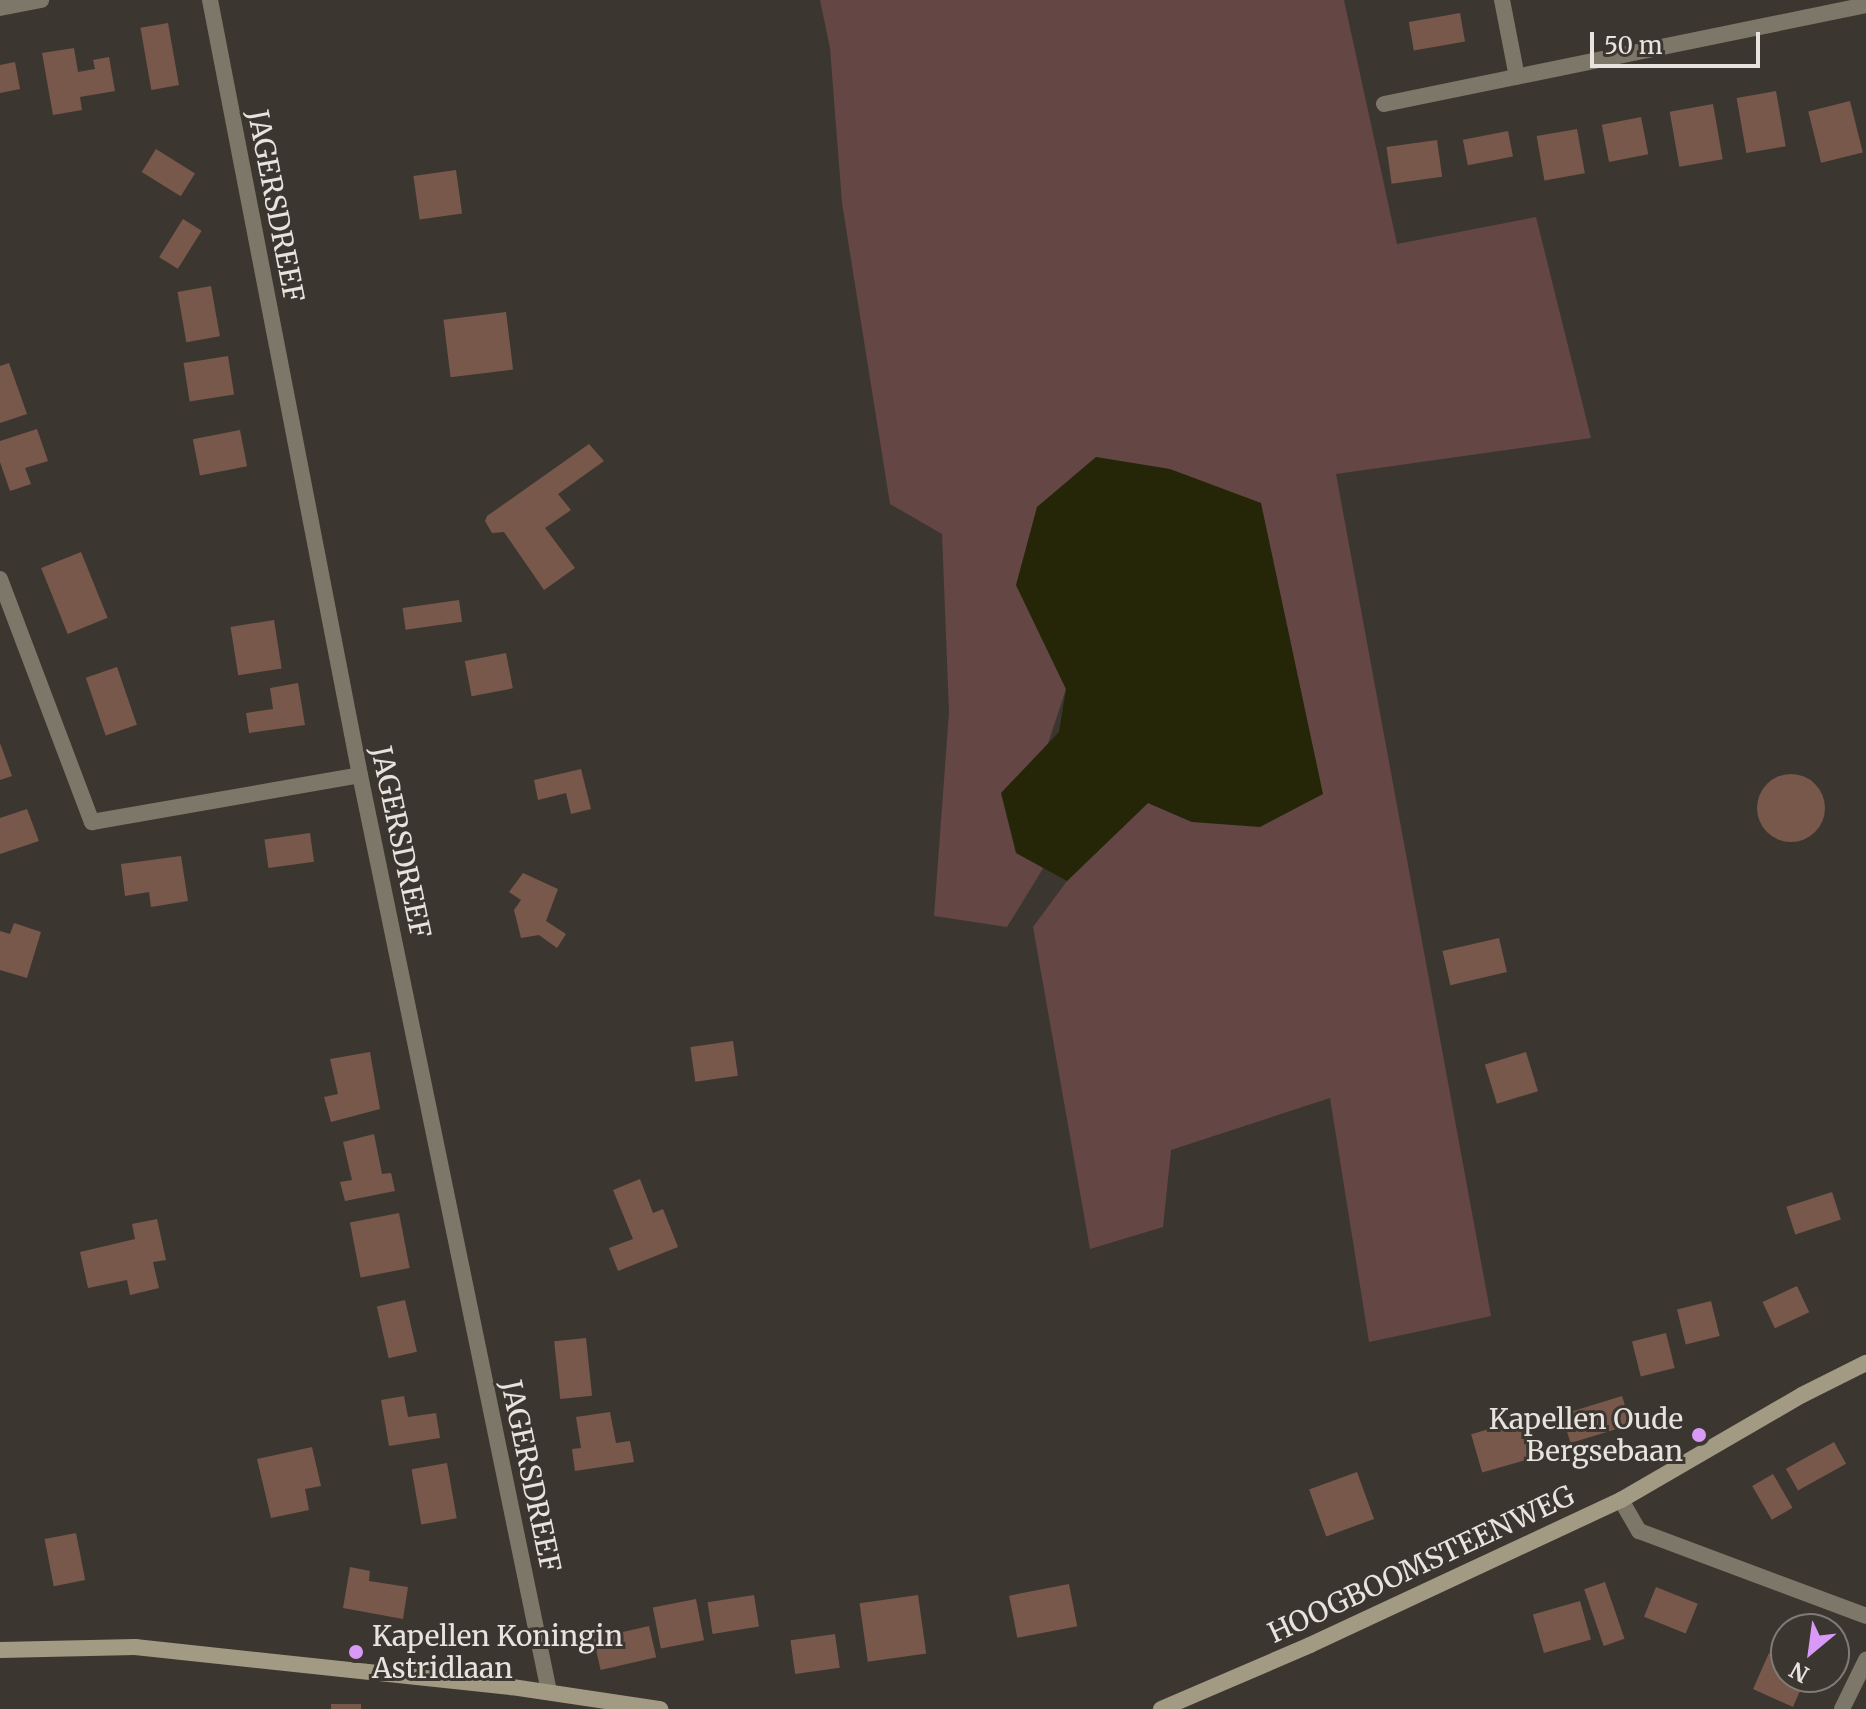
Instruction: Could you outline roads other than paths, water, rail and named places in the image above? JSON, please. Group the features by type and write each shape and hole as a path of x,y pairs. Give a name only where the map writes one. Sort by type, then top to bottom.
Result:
{"street":[{"path":"0,8 41,0"},
{"name":"JAGERSDREEF","path":"210,0 360,775 549,1692"},
{"path":"1502,0 1517,77"},
{"path":"1384,104 1866,5"},
{"path":"0,579 92,822 360,775"},
{"name":"HOOGBOOMSTEENWEG","path":"1161,1709 1310,1645 1621,1500 1802,1395 1866,1363"},
{"path":"1621,1500 1639,1531 1866,1616"},
{"path":"0,1650 135,1647 549,1692 659,1709"},
{"path":"1842,1709 1866,1660"}],"place":[{"name":"Kapellen Oude Bergsebaan","path":"1699,1435"},
{"name":"Kapellen Koningin Astridlaan","path":"356,1652"}]}
